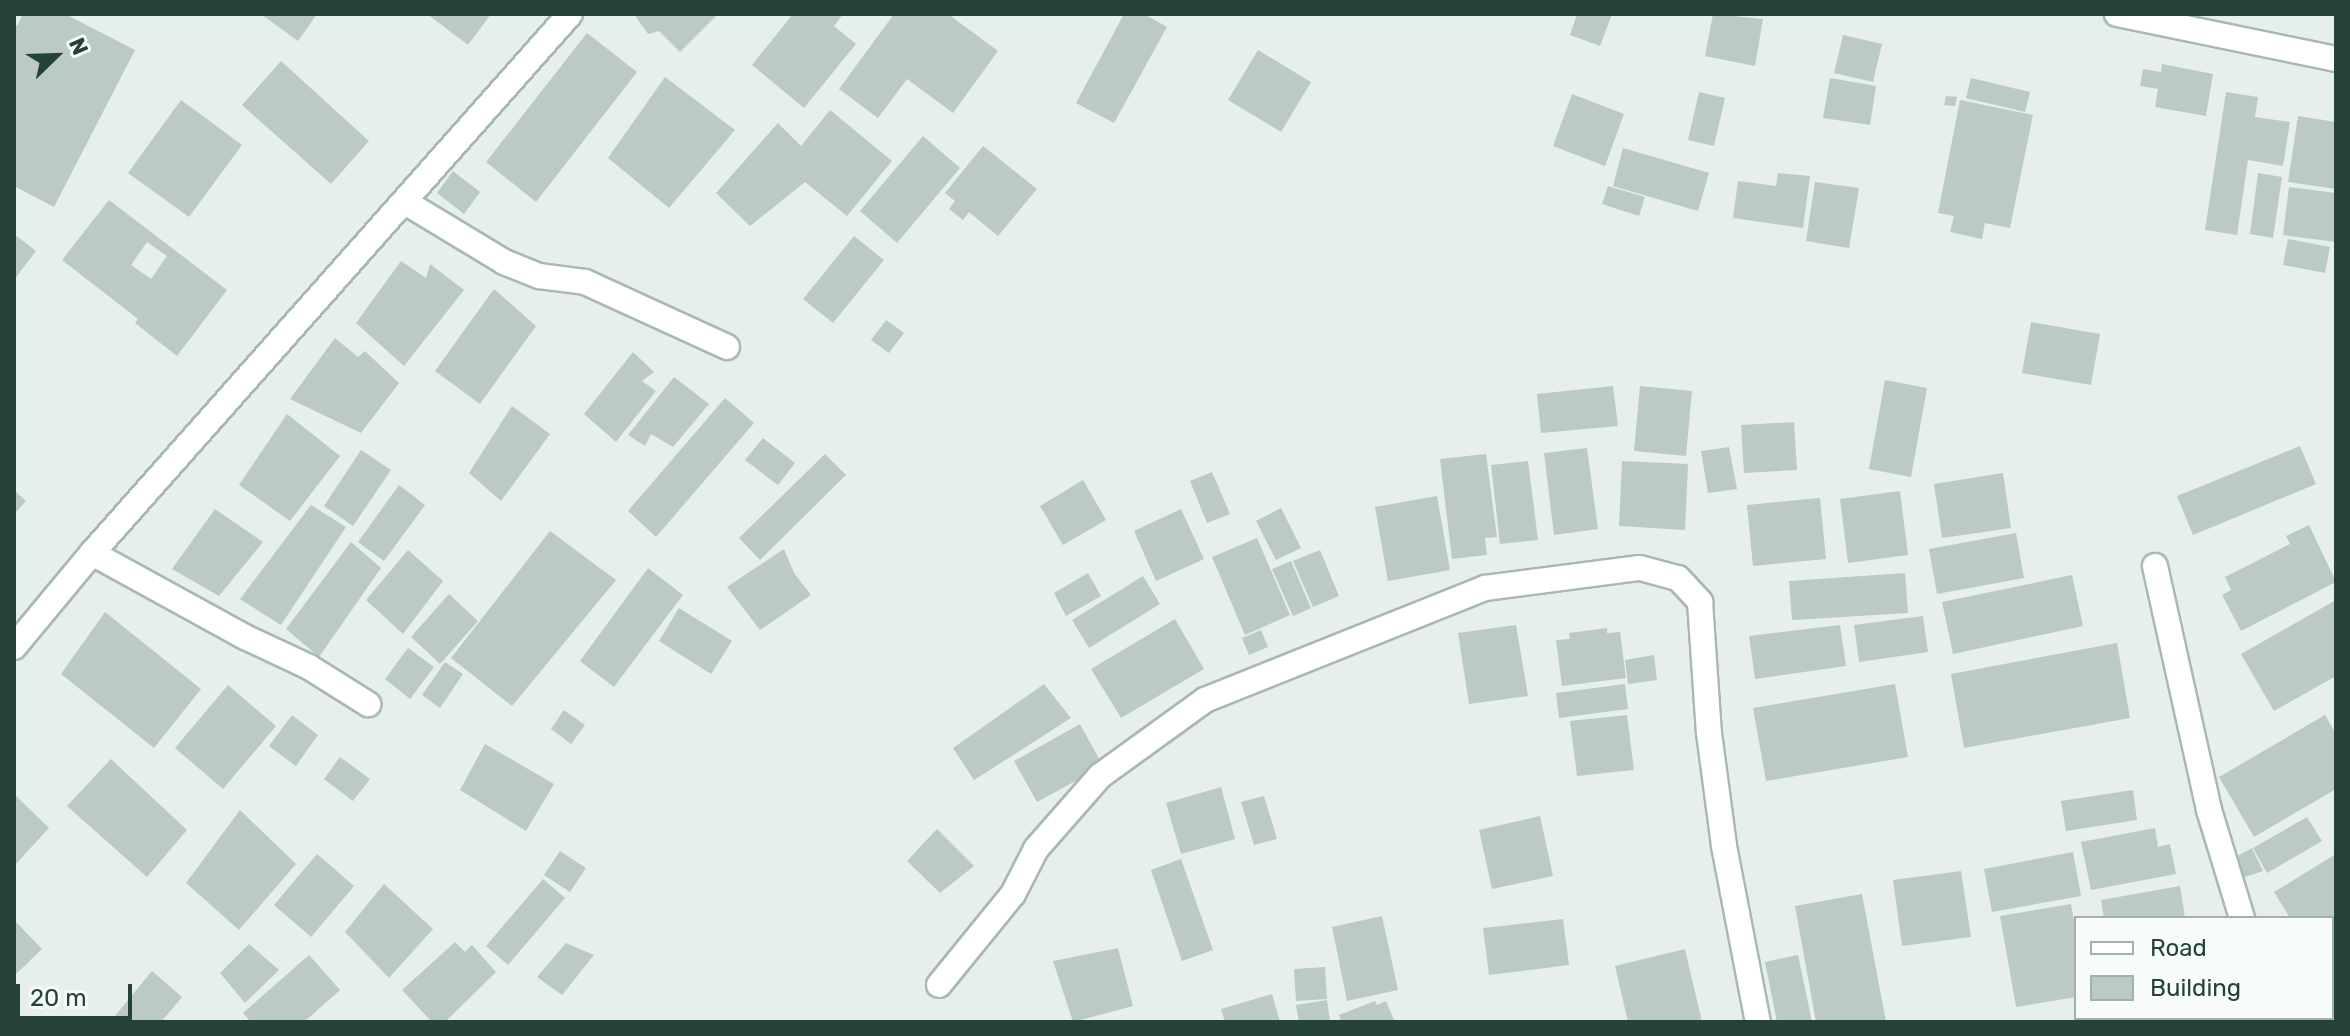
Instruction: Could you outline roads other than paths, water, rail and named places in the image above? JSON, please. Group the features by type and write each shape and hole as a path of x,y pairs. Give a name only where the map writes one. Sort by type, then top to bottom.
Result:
{"street":[{"path":"14,647 92,553 570,14"},
{"path":"2117,14 2336,59"},
{"path":"405,202 504,262 539,276 585,282 727,347"},
{"path":"92,553 245,637 309,667 368,704"},
{"path":"2155,566 2209,810 2241,916"},
{"path":"939,985 1013,894 1036,849 1100,776 1205,700 1485,588 1640,568 1678,578 1700,602 1709,733 1724,846 1758,1022"}]}
